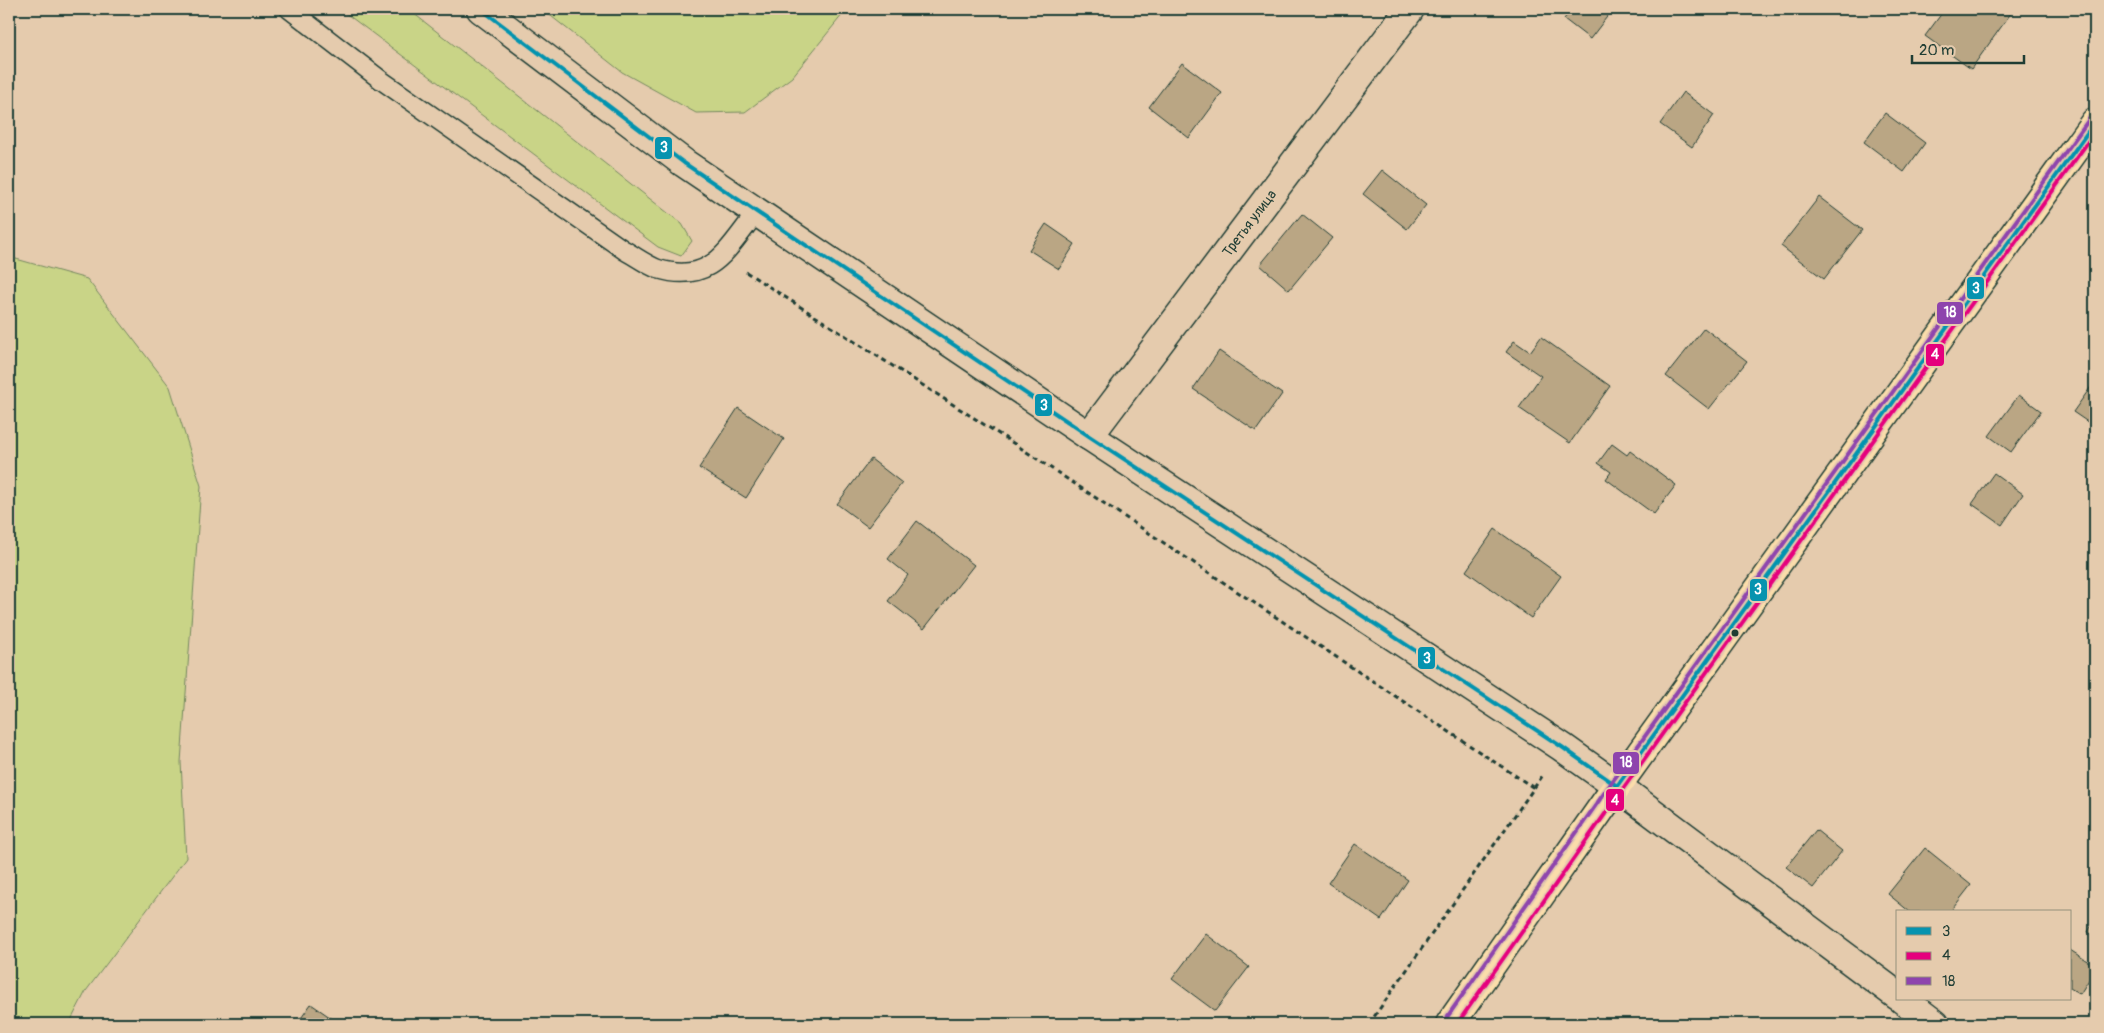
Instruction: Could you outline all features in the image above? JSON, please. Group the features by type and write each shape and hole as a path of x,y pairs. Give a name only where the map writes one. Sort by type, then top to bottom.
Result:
{"main road":[{"path":"1450,1024 1618,786 2095,122"}],"street":[{"path":"481,9 684,163 1089,436 1562,747 1618,786 1896,994"},
{"name":"Третья улица","path":"1089,436 1410,9"},
{"path":"1903,1000 1936,1024"}],"lane":[{"path":"289,9 381,80 624,250 657,268 685,274 707,268 722,256 756,212"}],"path":[{"path":"722,256 1013,443 1534,788"},
{"path":"1369,1024 1562,747"}],"green space":[{"path":"340,9 408,9 682,224 692,241 681,256 658,247"},
{"path":"542,9 847,9 792,77 745,112 696,113 622,72"},
{"path":"9,257 87,279 170,387 201,486 181,762 186,858 86,991 69,1024 9,1024"}],"building":[{"path":"1572,9 1613,9 1590,39 1564,19"},
{"path":"1945,9 2014,9 1971,69 1925,36"},
{"path":"1182,63 1222,93 1189,138 1149,107"},
{"path":"1683,92 1714,115 1692,147 1660,124"},
{"path":"1885,113 1925,143 1904,172 1864,142"},
{"path":"1382,170 1426,205 1407,229 1363,194"},
{"path":"1819,197 1862,230 1824,279 1781,246"},
{"path":"1302,214 1332,238 1289,290 1260,265"},
{"path":"1046,224 1075,244 1059,269 1029,250"},
{"path":"1704,328 1747,361 1709,409 1666,376"},
{"path":"1541,337 1610,386 1570,443 1519,408 1541,376 1506,352 1514,341 1530,352"},
{"path":"1219,351 1282,394 1256,431 1193,389"},
{"path":"2095,381 2095,427 2073,412"},
{"path":"2019,395 2041,411 2011,452 1989,436"},
{"path":"738,408 784,439 746,498 699,468"},
{"path":"1612,444 1627,455 1630,451 1676,485 1654,514 1606,479 1611,472 1598,463"},
{"path":"871,459 902,483 868,527 837,504"},
{"path":"1994,473 2023,494 2002,525 1972,504"},
{"path":"917,521 974,565 924,629 888,601 908,575 888,559"},
{"path":"1495,529 1561,576 1531,618 1466,571"},
{"path":"1816,830 1842,851 1813,888 1786,867"},
{"path":"1355,844 1408,880 1381,920 1328,883"},
{"path":"1925,848 1971,885 1952,910 1908,910 1888,894"},
{"path":"2095,919 2095,936 2088,932"},
{"path":"1206,934 1249,967 1215,1011 1172,979"},
{"path":"2072,951 2095,966 2095,970 2080,994 2072,989"},
{"path":"311,1004 340,1024 297,1024"}],"transit line":[{"name":"3","path":"481,9 684,163 1089,436 1562,747 1617,786"},
{"name":"18","path":"1445,1020 1612,782 2090,118"},
{"name":"3","path":"1617,786 2095,122"},
{"name":"4","path":"1457,1024 1622,790 2095,132"}]}
